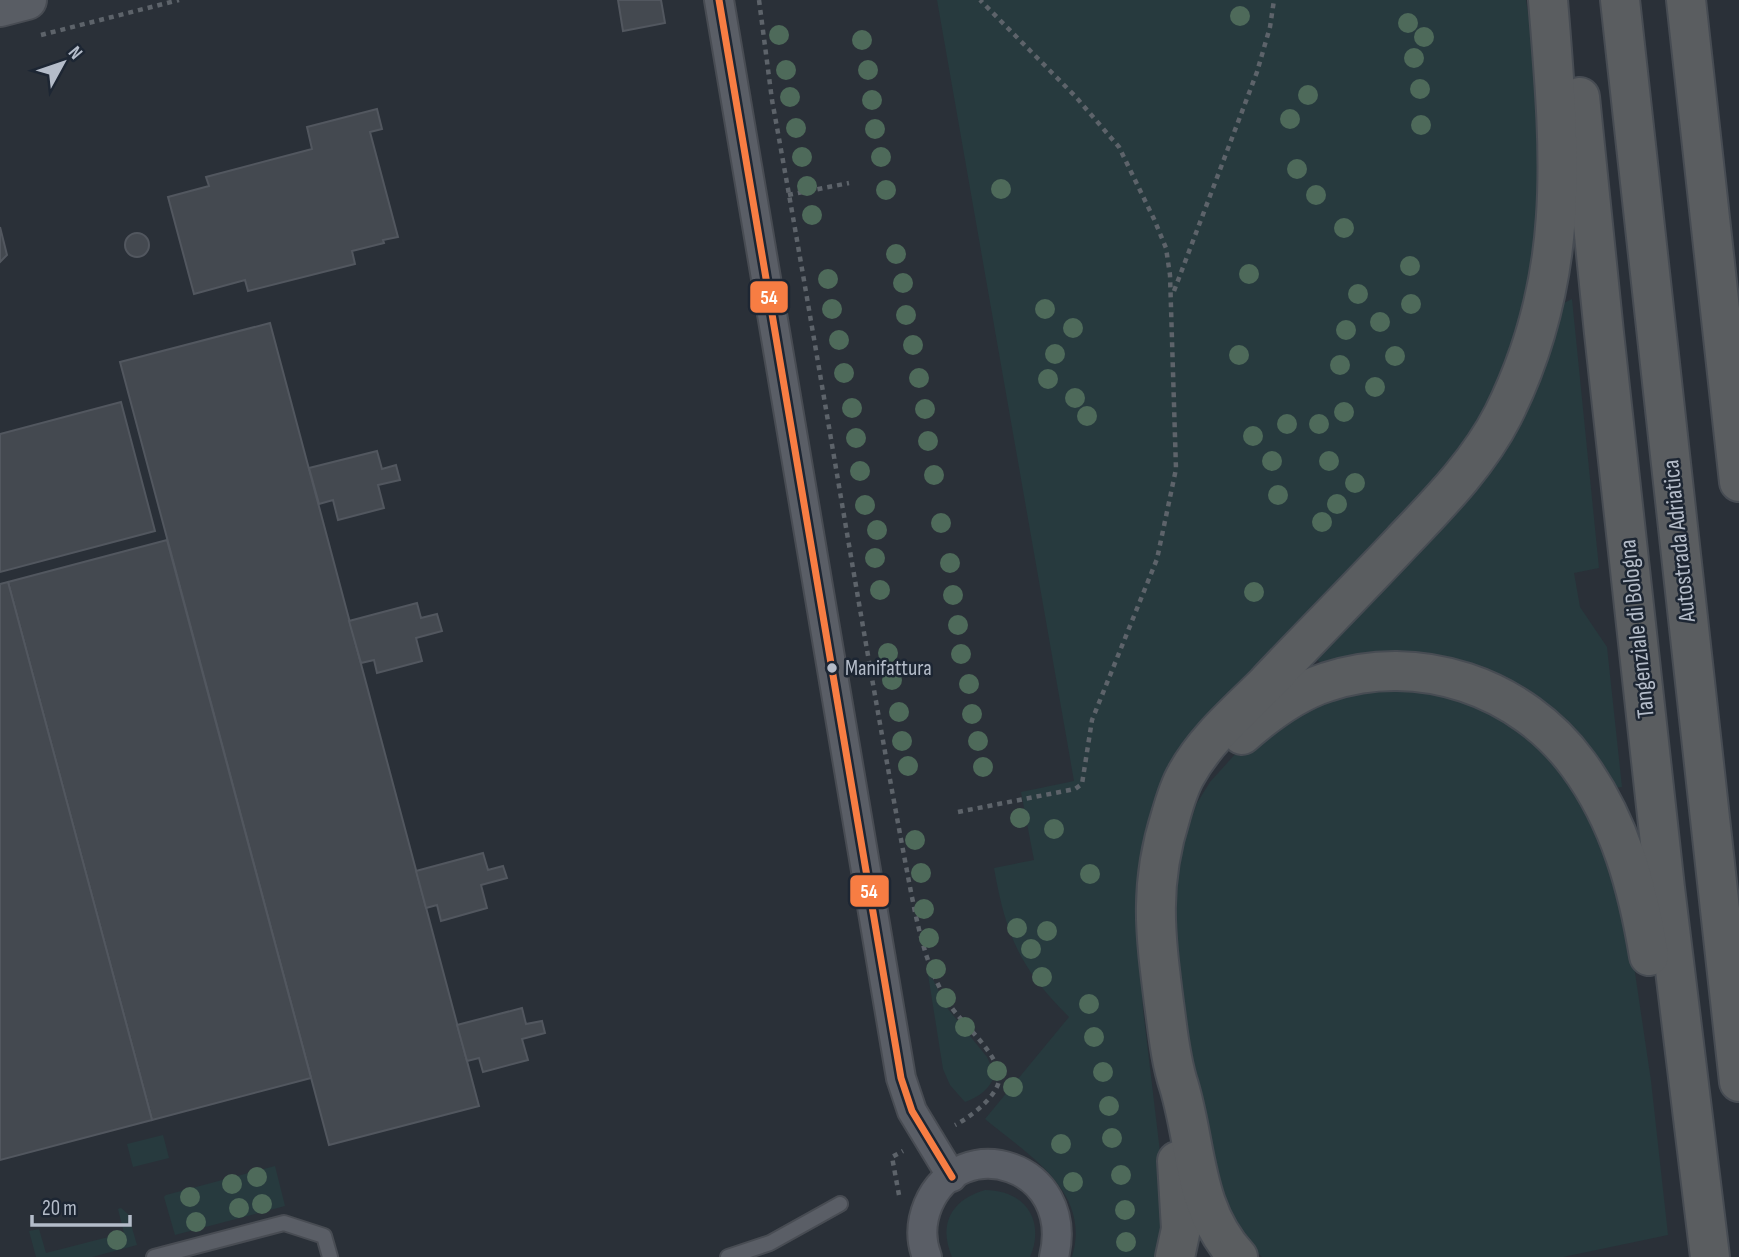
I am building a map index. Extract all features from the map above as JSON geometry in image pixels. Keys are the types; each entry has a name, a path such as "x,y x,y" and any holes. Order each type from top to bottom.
{"highway":[{"path":"1238,1257 1219,1233 1203,1197 1183,1102 1172,1065 1155,911 1159,858 1172,811 1187,773 1207,745 1466,471 1485,445 1515,389 1544,307 1556,223 1559,152 1548,0"},
{"name":"Tangenziale di Bologna","path":"1570,0 1665,888 1710,1257"},
{"name":"Autostrada Adriatica","path":"1620,0 1739,1082"},
{"path":"1686,0 1739,482"},
{"path":"1172,811 1191,793 1209,767 1248,730 1298,694 1329,681 1390,671 1436,675 1459,680 1495,694 1531,716 1564,746 1590,781 1611,818 1628,858 1649,954 1672,1112 1683,1145 1702,1180"},
{"path":"1172,1065 1170,1105 1181,1211 1181,1229 1175,1257"}],"main road":[{"path":"0,7 27,0"}],"street":[{"path":"719,0 901,1078 912,1111 952,1177"},
{"path":"927,1257 922,1229 924,1215 932,1196 945,1180 965,1169 996,1164 1015,1169 1030,1177 1051,1203 1058,1240 1054,1257"}],"lane":[{"path":"728,1257 770,1243 840,1204"},
{"path":"154,1257 284,1223 324,1236 330,1257"}],"path":[{"path":"34,37 179,0"},
{"path":"759,0 772,100 893,795 921,941 950,1006 991,1055 998,1071 999,1082 993,1093 971,1116 928,1139"},
{"path":"958,811 1075,789 1082,784 1092,720 1157,559 1176,468 1172,295 1166,248 1146,198 1119,147 1075,96 979,0"},
{"path":"1172,295 1257,72 1270,27 1274,0"},
{"path":"753,202 849,183"}],"green space":[{"path":"937,0 1526,0 1543,109 1536,246 1516,344 1486,416 1147,831 1138,876 1138,900 1143,1009 1163,1177 1164,1215 1157,1257 1072,1257 1076,1234 1073,1213 1065,1194 1037,1161 985,1119 1069,1017 1038,983 1018,950 1004,913 994,868 1034,860 1021,792 1074,781"},
{"path":"1572,299 1599,568 1574,573 1580,607 1607,647 1622,787 1614,788 1589,751 1350,657 1320,662 1316,659 1555,329 1564,303"},
{"path":"1418,686 1505,716 1557,763 1607,847 1634,966 1651,1081 1668,1235 1563,1257 1262,1257 1231,1226 1195,1113 1173,901 1181,848 1197,803 1210,782 1238,751 1324,696"},
{"path":"927,968 948,1009 987,1057 995,1074 984,1091 965,1102 950,1085 943,1069"},
{"path":"163,1135 169,1158 133,1167 127,1144"},
{"path":"275,1166 285,1206 175,1235 164,1197 166,1195"},
{"path":"985,1190 1011,1195 1021,1201 1028,1210 1035,1231 1030,1257 952,1257 946,1234 950,1215 964,1200"},
{"path":"121,1208 128,1214 137,1245 92,1257 36,1257 29,1231 39,1229 46,1253 124,1233 118,1209"}],"building":[{"path":"618,0 661,0 665,23 623,31"},
{"path":"377,109 382,129 370,132 398,237 352,251 355,264 248,291 245,280 194,294 168,197 209,186 206,177 312,149 307,127"},
{"path":"0,227 7,255 0,262"},
{"path":"137,233 148,240 149,245 142,256 137,257 126,250 125,245 132,234"},
{"path":"270,323 479,1106 329,1145 120,362"},
{"path":"121,402 155,531 0,572 0,434"},
{"path":"377,451 382,469 396,465 400,480 378,485 384,508 338,520 333,500 319,504 309,468"},
{"path":"167,540 311,1078 152,1120 8,582"},
{"path":"8,582 152,1120 0,1160 0,584"},
{"path":"417,603 421,618 437,614 442,631 416,638 422,661 377,673 374,660 361,663 349,621"},
{"path":"483,853 488,870 503,866 507,878 481,885 487,908 441,921 437,905 426,908 416,871"},
{"path":"522,1008 526,1024 542,1021 545,1033 522,1039 528,1060 483,1072 479,1058 467,1061 457,1025"}],"transit line":[{"name":"54","path":"719,0 901,1078 912,1111 952,1177"}],"place":[{"name":"Manifattura","path":"832,668"}]}
